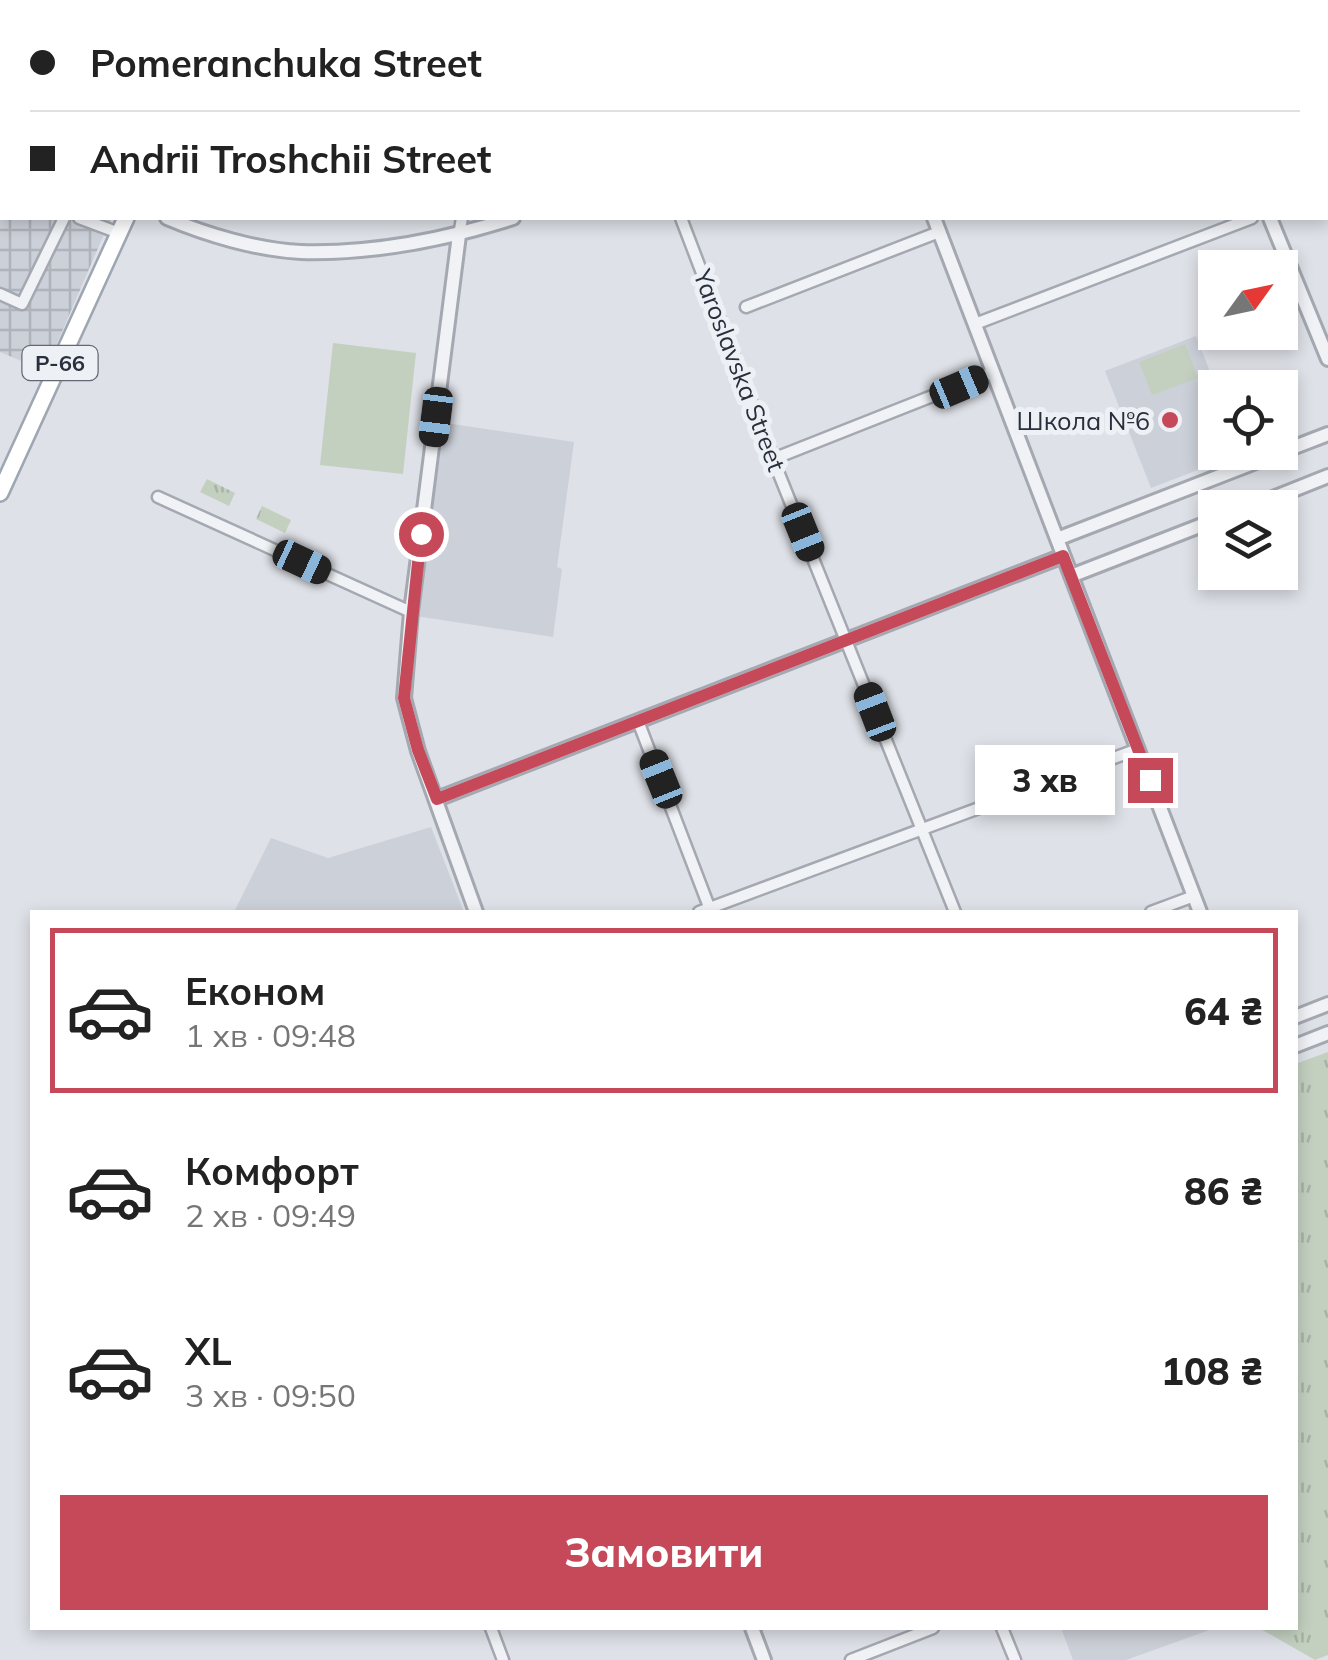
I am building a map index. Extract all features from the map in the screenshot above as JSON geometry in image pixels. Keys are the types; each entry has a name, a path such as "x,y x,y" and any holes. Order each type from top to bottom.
{"main road":[{"name":"Р-66","path":"0,493 123,225"}],"street":[{"path":"0,294 22,304 63,220"},
{"path":"92,220 123,225"},
{"path":"173,220 242,242 300,252 460,235 508,220"},
{"path":"462,220 411,612 404,698 418,750 475,910"},
{"name":"Yaroslavska Street","path":"683,220 773,460 953,910"},
{"path":"935,220 1199,910"},
{"path":"974,324 1247,220"},
{"path":"1271,220 1328,359"},
{"path":"746,308 939,232"},
{"path":"773,460 993,372"},
{"path":"1057,539 1328,434"},
{"path":"1293,490 1328,476"},
{"path":"158,497 411,612"},
{"path":"1071,576 1198,527"},
{"path":"437,799 1063,556"},
{"path":"638,721 706,910"},
{"path":"709,910 1138,749"},
{"path":"1156,910 1194,896"},
{"path":"1298,1016 1328,1004"},
{"path":"1298,1045 1328,1033"},
{"path":"492,1630 503,1660"},
{"path":"753,1630 764,1660"},
{"path":"851,1660 928,1630"},
{"path":"1003,1630 1014,1660"}],"shaded area":[{"path":"0,220 110,220 45,371 0,352"},
{"name":"Школа №6","path":"1196,336 1198,350 1201,350 1209,370 1198,370 1198,470 1151,488 1105,371"},
{"path":"445,423 574,442 557,567 562,569 553,637 416,616"},
{"path":"431,827 463,910 235,910 271,838 328,858"},
{"path":"1062,1630 1209,1630 1126,1660 1073,1660"}],"green space":[{"path":"333,343 416,353 403,474 320,465"},
{"path":"1185,344 1198,378 1152,395 1139,362"},
{"path":"207,479 235,493 229,506 200,492"},
{"path":"262,506 291,520 285,533 256,519"},
{"path":"1328,1052 1328,1655 1315,1660 1262,1630 1298,1630 1298,1063"}],"place":[{"name":"Школа №6","path":"1170,420"}],"route":[{"path":"421,534 404,698 437,799 1063,556 1150,780"}]}
